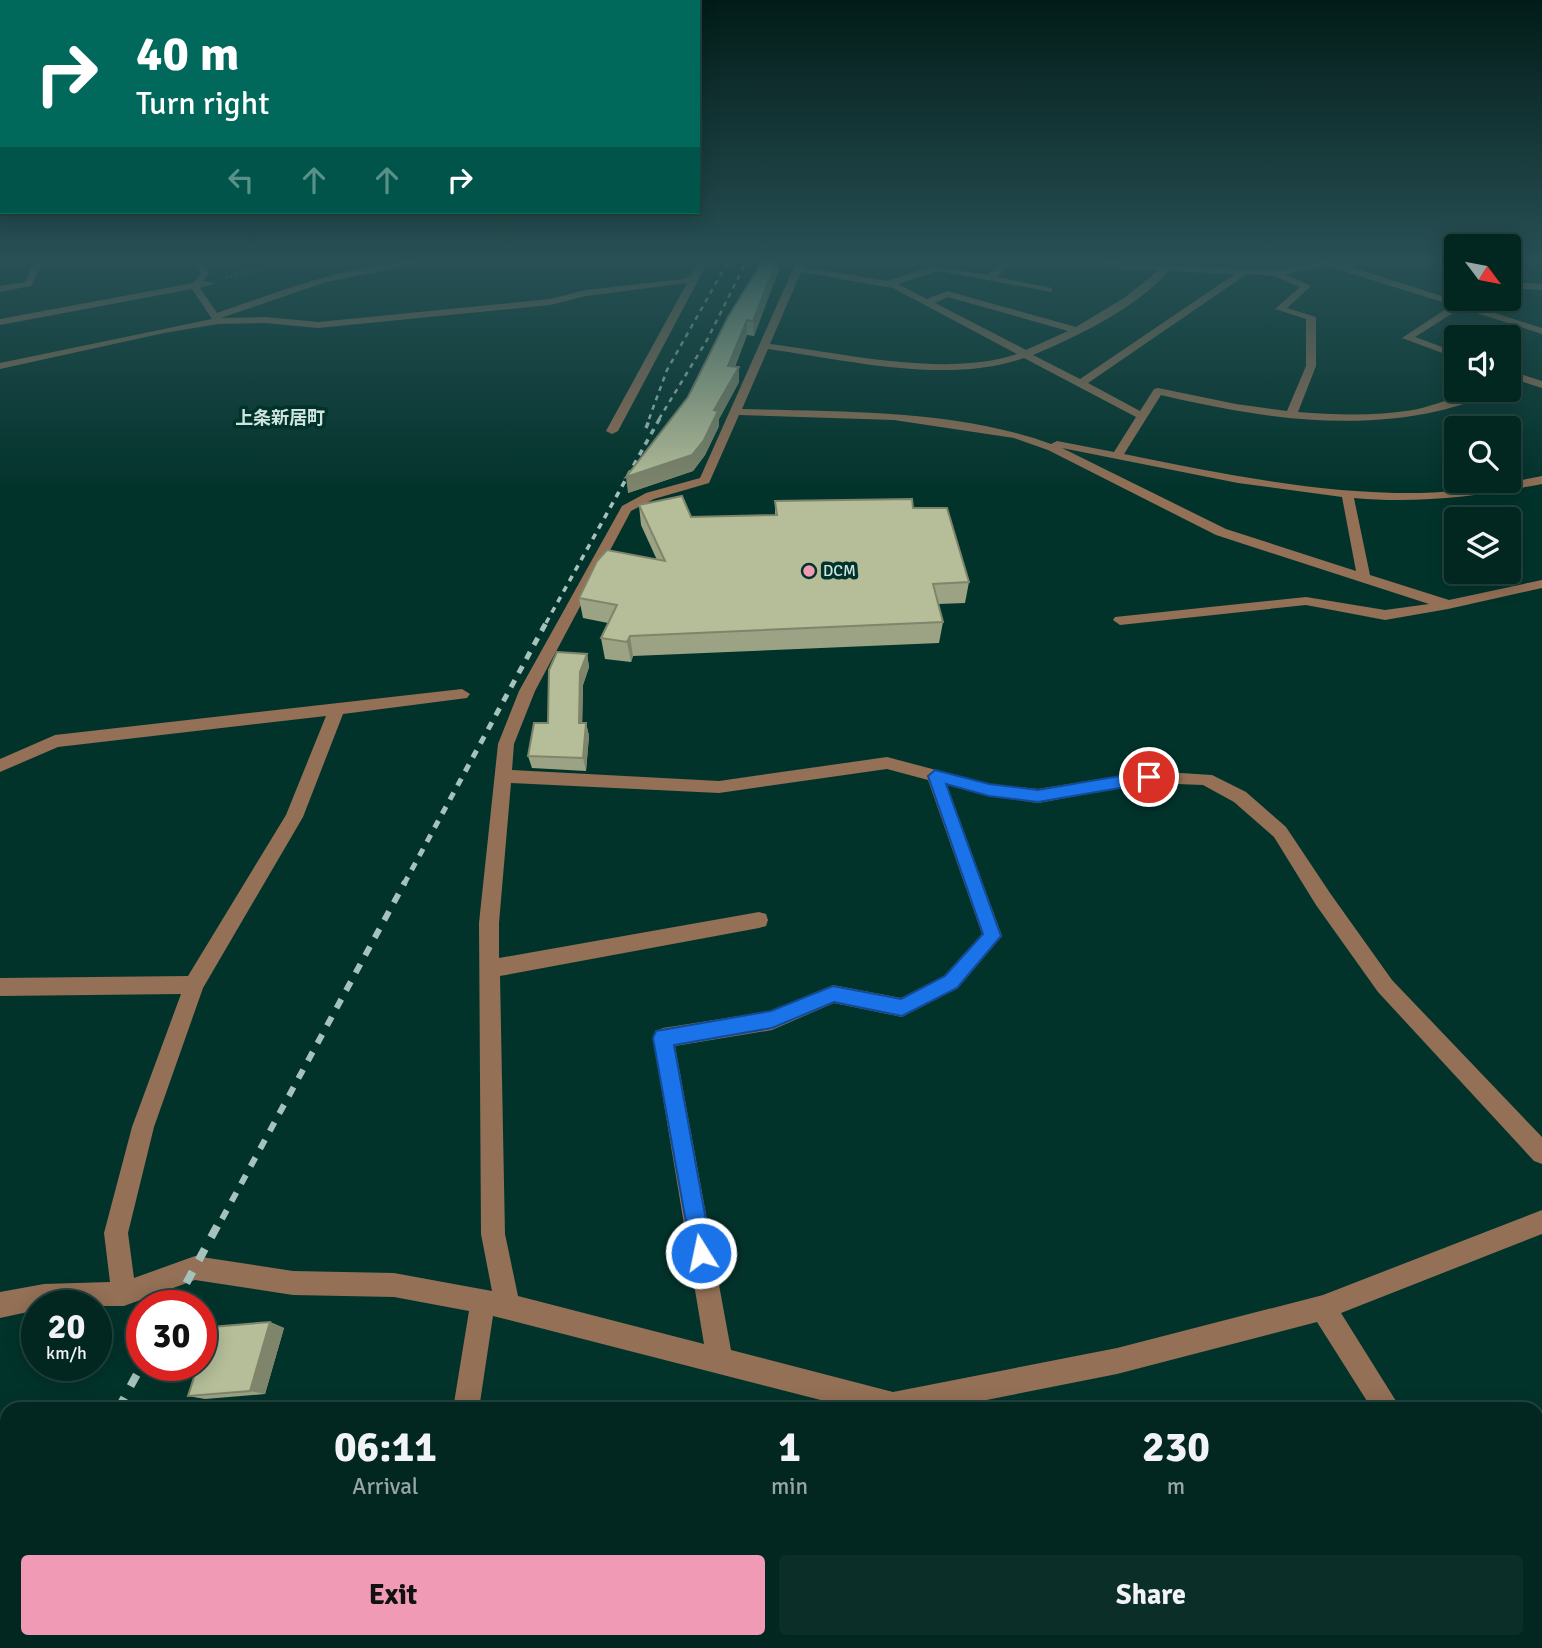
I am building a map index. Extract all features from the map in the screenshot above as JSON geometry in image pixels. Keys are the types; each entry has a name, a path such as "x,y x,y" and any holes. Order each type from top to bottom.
{"street":[{"path":"0,366 137,337"},
{"path":"612,431 663,337"},
{"path":"468,1402 495,1304 489,923 506,744 527,691 626,509 650,496 705,480 768,337"},
{"path":"992,337 1142,416"},
{"path":"764,346 930,368 1025,355 1063,337"},
{"path":"1079,384 1148,337"},
{"path":"1291,415 1311,366 1311,337"},
{"path":"1409,337 1444,351"},
{"path":"1521,378 1542,385"},
{"path":"1118,455 1158,391 1220,406 1291,415 1374,417 1445,407 1458,402"},
{"path":"735,412 894,417 1016,435 1256,482 1347,493 1444,494 1495,490 1542,480"},
{"path":"1016,435 1052,448 1221,532 1448,605"},
{"path":"1347,493 1364,579"},
{"path":"1120,620 1306,601 1385,615 1448,605 1542,584"},
{"path":"0,766 55,741 462,694"},
{"path":"124,1294 116,1233 143,1127 194,985 294,817 337,709"},
{"path":"503,776 719,787 887,763 989,790 1038,796 1149,777 1206,779 1240,797 1280,832 1322,899 1385,986 1542,1153"},
{"path":"720,1361 663,1038 772,1020 833,994 902,1008 951,982 992,936 935,776"},
{"path":"489,969 759,920"},
{"path":"0,987 194,985"},
{"path":"918,1402 1117,1361 1323,1308 1542,1222"},
{"path":"0,1305 44,1296 124,1294 195,1268 293,1283 394,1285 495,1304 875,1402"},
{"path":"1323,1308 1383,1402"}],"building":[{"path":"718,337 740,337 728,366 739,367 714,410 718,411 704,440 692,455 626,477 688,397"},
{"name":"DCM","path":"682,496 691,517 777,515 775,501 912,499 913,508 947,508 969,582 933,584 943,622 630,636 627,642 601,638 617,605 579,598 597,561 607,550 665,561 639,505"},
{"path":"557,652 587,654 580,672 579,723 586,723 583,758 528,756 534,723 548,723 549,670"},
{"path":"270,1322 250,1391 188,1396 193,1381 217,1381 217,1326"}],"railway":[{"path":"649,419 667,370 686,337"},
{"path":"659,419 709,337"},
{"path":"646,428 650,418"},
{"path":"546,623 660,418"},
{"path":"404,884 547,621"},
{"path":"222,1219 405,882"},
{"path":"183,1290 222,1217"},
{"path":"122,1402 133,1381"}],"place":[{"name":"DCM","path":"809,571"}],"district":[{"name":"上条新居町","path":"280,418"}],"route":[{"path":"701,1253 663,1038 772,1020 833,994 902,1008 951,982 992,936 935,776 989,790 1038,796 1149,777"}]}
